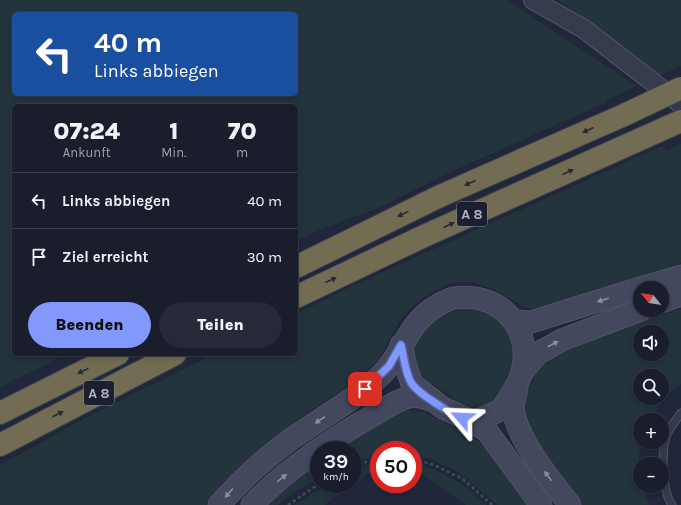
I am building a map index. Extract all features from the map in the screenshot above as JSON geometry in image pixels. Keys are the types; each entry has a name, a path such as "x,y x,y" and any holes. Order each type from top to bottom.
{"highway":[{"name":"A 8","path":"298,266 438,197 681,88"},
{"name":"A 8","path":"298,296 424,236 681,121"},
{"name":"A 8","path":"5,409 114,356"},
{"name":"A 8","path":"0,445 171,356"}],"main road":[{"path":"664,281 681,276"},
{"path":"514,321 530,322 633,290"},
{"path":"669,299 681,295"},
{"path":"219,505 236,485 274,452 373,382 389,366 411,330 422,317 433,308 452,298 469,297 486,300 502,309 514,321 524,340 525,350 521,376 513,408 517,422 542,468 570,505"},
{"path":"473,422 501,409 521,376 538,353 564,338 633,313"},
{"path":"401,345 412,384 420,392 451,413 473,422 487,431 541,505"},
{"path":"252,505 269,488 298,465 340,435 377,413 411,396 434,401"}],"street":[{"path":"533,0 584,29 681,104"}],"lane":[{"path":"672,505 669,500 665,479 664,455 667,434 681,412"}],"path":[{"path":"422,462 434,465 463,479 492,505"},
{"path":"288,505 310,490"}],"shaded area":[{"path":"0,0 507,0 637,86 606,100 607,102 462,167 381,207 326,227 298,240 298,104 12,104 12,356 63,356 0,387"},
{"path":"559,0 681,0 681,66 659,76"},
{"path":"681,144 681,263 547,306 533,309 522,306 494,289 471,282 449,283 427,295 410,309 399,322 379,359 354,383 302,416 229,477 206,505 0,505 0,465 85,418 210,356 298,356 298,313 354,285 662,146 668,150"},
{"path":"465,308 486,312 492,316 503,326 513,347 513,362 511,369 497,403 484,409 473,408 465,405 434,385 419,381 413,363 414,350 417,341 430,325 447,314"},
{"path":"681,309 681,384 669,394 669,369 633,369 633,405 660,405 654,413 633,413 633,449 640,449 639,457 633,457 633,493 646,493 649,505 582,505 555,470 527,423 525,402 535,374 542,362 579,339 654,317 669,317 669,313"},
{"path":"407,410 421,411 470,435 480,442 492,454 501,470 528,505 497,505 457,471 422,456 422,441 370,441 370,457 362,459 362,441 350,441 371,427"},
{"path":"370,464 370,473 362,478 362,468"},
{"path":"422,465 434,469 453,479 471,491 487,505 466,505 422,474"},
{"path":"310,469 310,484 296,491 278,505 262,505 299,476"},
{"path":"313,493 341,493 324,505 294,505"}],"route":[{"path":"365,389 389,366 401,345 412,384 420,392 443,408 462,418"}]}
